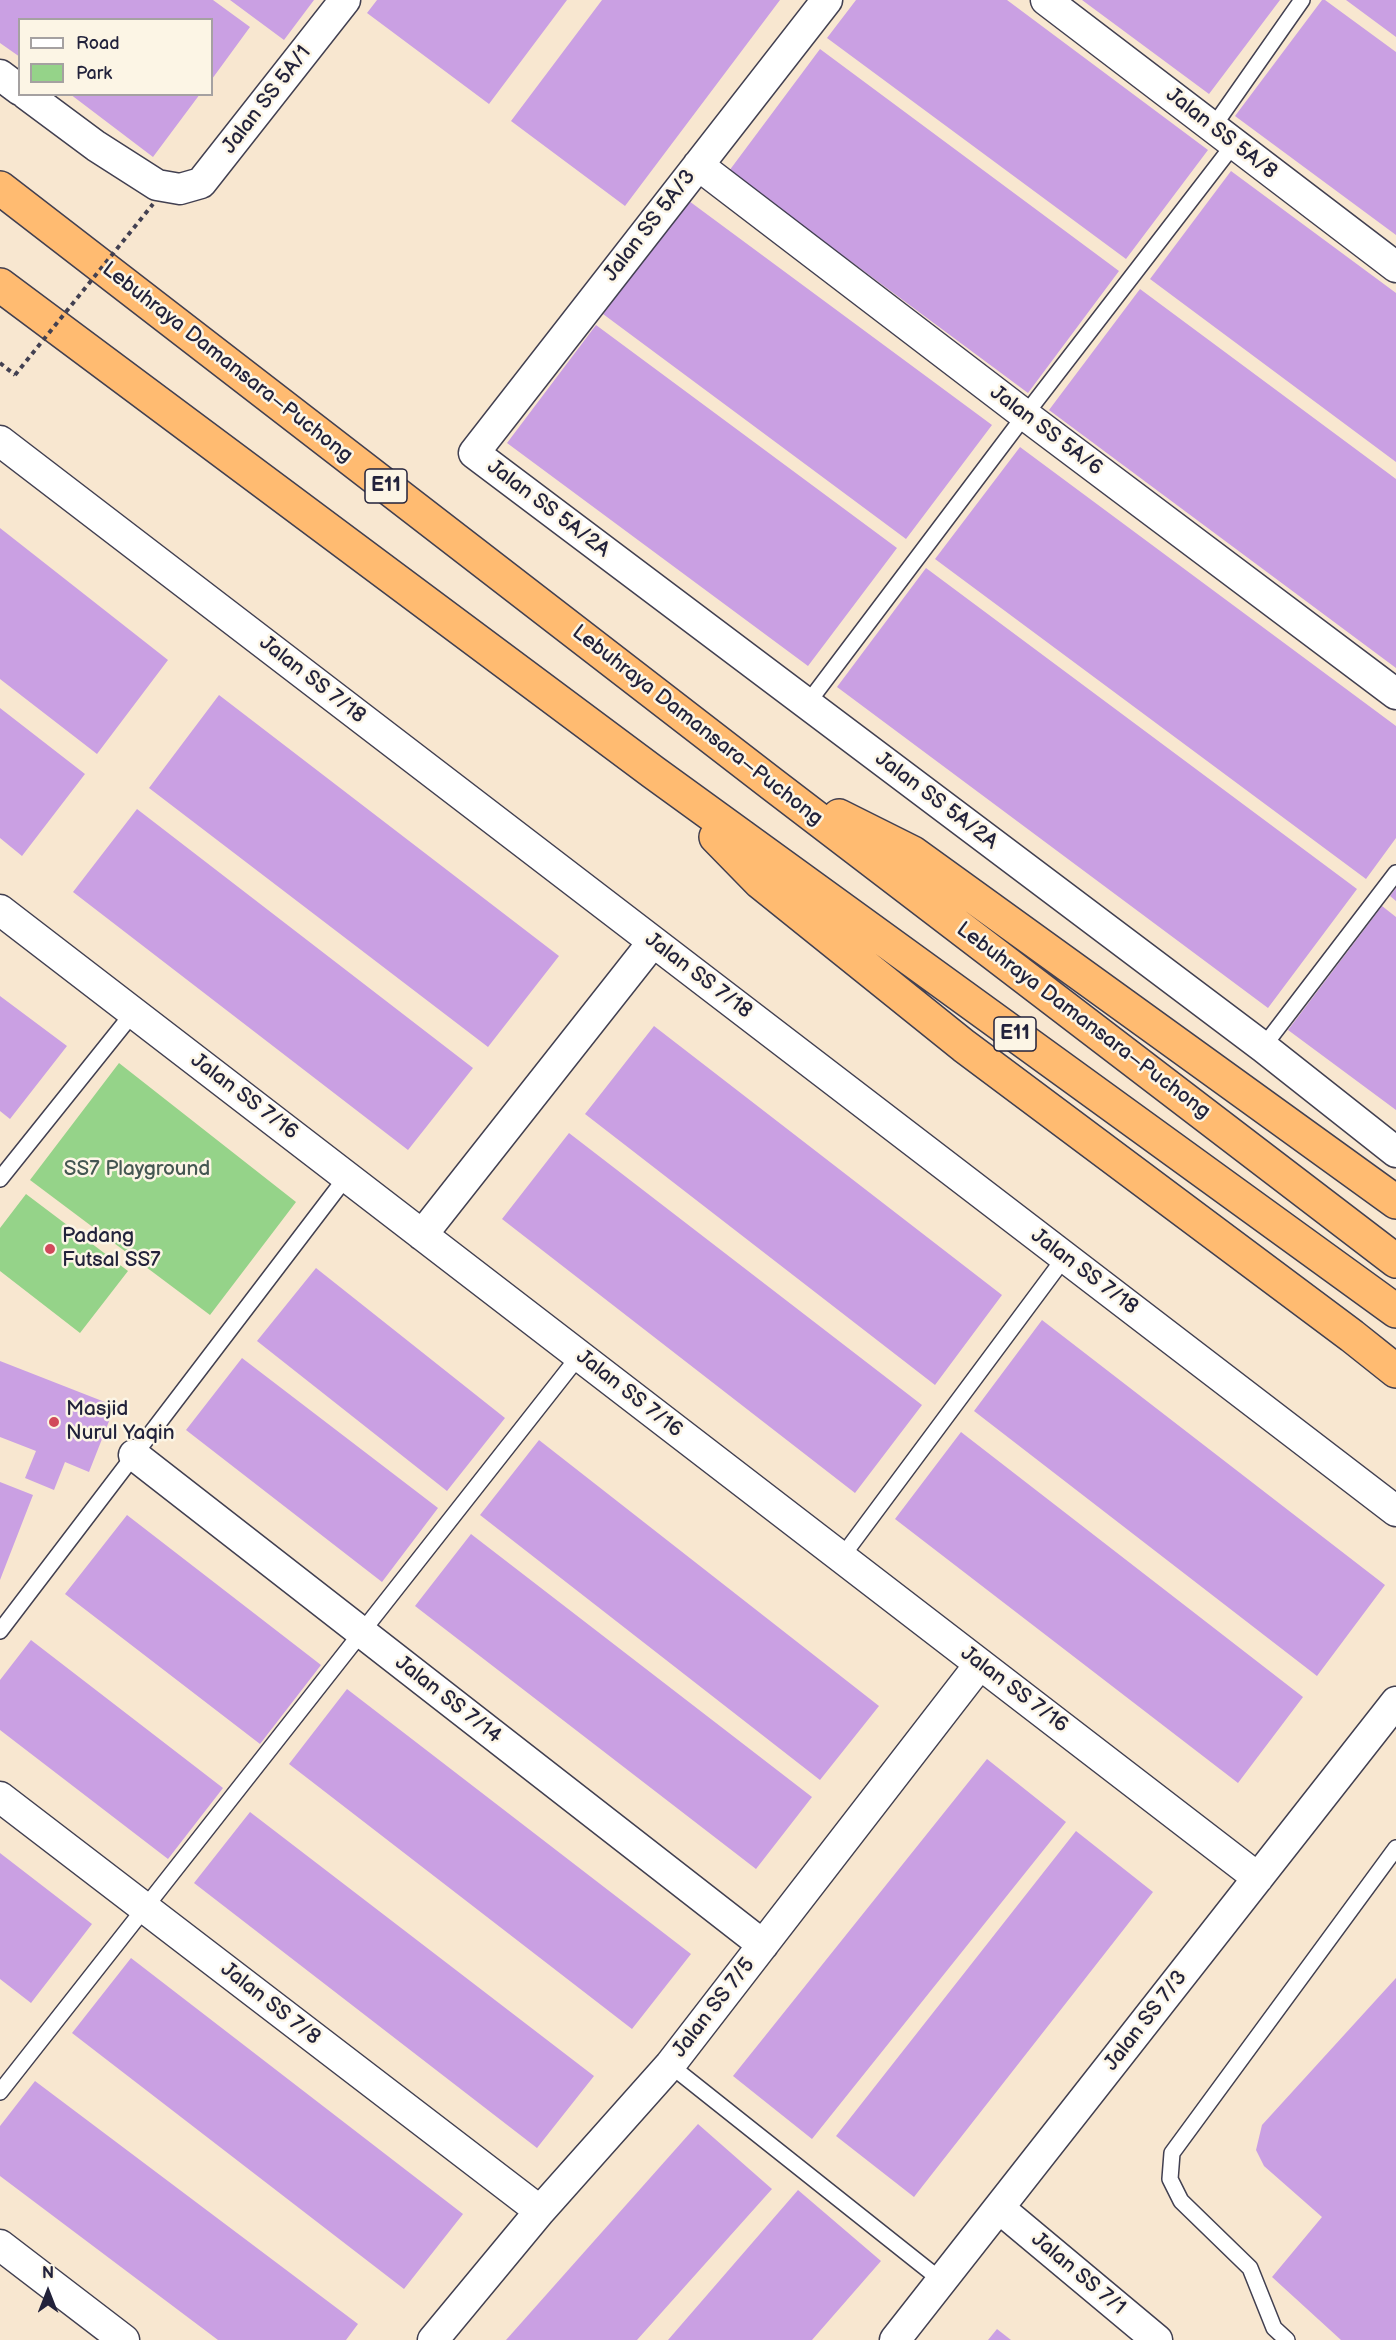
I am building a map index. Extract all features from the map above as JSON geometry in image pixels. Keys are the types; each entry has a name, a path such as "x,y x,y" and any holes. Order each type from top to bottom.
{"highway":[{"name":"Lebuhraya Damansara–Puchong","path":"0,188 772,784 1396,1261"},
{"name":"E11","path":"0,285 652,772 1387,1304"},
{"path":"652,772 770,890 964,1046 1396,1371"},
{"path":"772,784 913,853 1396,1202"}],"street":[{"name":"Jalan SS 5A/1","path":"29,96 96,146 158,185 180,189 201,183 345,0"},
{"name":"Jalan SS 5A/3","path":"474,453 826,0"},
{"name":"Jalan SS 5A/8","path":"1046,0 1396,267"},
{"path":"0,75 18,88"},
{"name":"Jalan SS 5A/6","path":"698,165 1396,694"},
{"name":"Jalan SS 7/18","path":"0,441 1396,1511"},
{"name":"Jalan SS 5A/2A","path":"474,453 1263,1047 1396,1152"},
{"name":"Jalan SS 7/16","path":"0,910 1258,1878"},
{"path":"422,1235 652,942"},
{"name":"Jalan SS 7/14","path":"134,1455 763,1945"},
{"name":"Jalan SS 7/5","path":"433,2340 540,2211 670,2065 980,1664"},
{"name":"Jalan SS 7/3","path":"895,2340 1396,1702"},
{"name":"Jalan SS 7/8","path":"0,1797 540,2211"},
{"name":"Jalan SS 7/1","path":"999,2208 1157,2340"},
{"path":"2,2249 124,2340"}],"lane":[{"path":"807,705 1025,415 1224,135 1302,0"},
{"path":"1263,1047 1396,873"},
{"path":"0,1179 133,1013"},
{"path":"0,1631 347,1176"},
{"path":"841,1558 1065,1257"},
{"path":"0,2092 579,1356"},
{"path":"1287,2340 1274,2328 1250,2268 1181,2201 1170,2179 1172,2153 1396,1848"},
{"path":"670,2065 942,2281"}],"path":[{"path":"0,363 15,375 153,204"}],"green space":[{"name":"SS7 Playground","path":"119,1063 296,1202 210,1315 30,1180"},
{"name":"Padang Futsal SS7","path":"26,1194 128,1271 80,1333 0,1271 0,1228"}],"building":[{"path":"0,0 213,0 250,27 213,78 213,18 18,18 18,56 0,43"},
{"path":"230,0 314,0 284,40"},
{"path":"377,0 567,0 489,104 367,13"},
{"path":"602,0 780,0 625,206 511,121"},
{"path":"856,0 1007,0 1208,150 1126,259 827,38"},
{"path":"1082,0 1280,0 1209,94"},
{"path":"1322,0 1396,52 1396,235 1235,116"},
{"path":"1346,0 1396,0 1396,37"},
{"path":"820,49 1119,271 1028,393 729,171"},
{"path":"73,96 199,96 153,157"},
{"path":"1231,171 1396,293 1396,462 1150,279"},
{"path":"689,201 992,425 906,539 603,314"},
{"path":"1140,289 1396,479 1396,668 1049,410"},
{"path":"596,325 897,548 808,666 507,443"},
{"path":"1020,447 1396,726 1396,838 1366,879 935,559"},
{"path":"0,528 168,660 97,754 0,679"},
{"path":"926,568 1357,889 1268,1008 837,687"},
{"path":"219,695 559,956 488,1047 149,788"},
{"path":"0,708 85,774 22,856 0,838"},
{"path":"137,809 473,1068 408,1150 73,892"},
{"path":"1396,888 1396,901 1390,896"},
{"path":"1382,906 1396,917 1396,1110 1288,1030"},
{"path":"0,996 67,1046 10,1119 0,1111"},
{"path":"654,1026 1002,1295 935,1385 585,1114"},
{"path":"569,1133 922,1405 855,1493 502,1219"},
{"path":"316,1268 505,1418 447,1491 257,1341"},
{"path":"1042,1320 1385,1585 1317,1676 974,1411"},
{"path":"242,1358 438,1508 382,1582 186,1430"},
{"name":"Masjid Nurul Yaqin","path":"0,1361 115,1406 89,1472 65,1462 54,1490 25,1478 36,1451 0,1437"},
{"path":"961,1432 1303,1697 1238,1783 895,1519"},
{"path":"539,1440 879,1706 820,1780 480,1515"},
{"name":"Masjid Nurul Yaqin","path":"0,1482 33,1495 0,1580"},
{"path":"127,1515 321,1665 260,1744 65,1594"},
{"path":"471,1534 812,1797 756,1869 415,1606"},
{"path":"31,1640 223,1788 168,1859 0,1730 0,1680"},
{"path":"347,1689 691,1954 632,2029 289,1764"},
{"path":"987,1759 1066,1822 812,2139 733,2076"},
{"path":"250,1812 594,2076 537,2148 194,1883"},
{"path":"1076,1831 1153,1892 914,2197 836,2136"},
{"path":"0,1853 92,1924 31,2003 0,1979"},
{"path":"131,1958 463,2214 404,2289 72,2033"},
{"path":"1396,1978 1396,2340 1341,2340 1272,2277 1322,2217 1264,2166 1256,2150 1262,2125"},
{"path":"35,2081 358,2324 346,2340 218,2340 0,2176 0,2126"},
{"path":"698,2124 772,2189 637,2340 506,2340"},
{"path":"798,2190 881,2261 812,2340 668,2340"},
{"path":"997,2329 1011,2340 988,2340"}],"place":[{"name":"Padang Futsal SS7","path":"50,1249"},
{"name":"Masjid Nurul Yaqin","path":"54,1422"}]}
